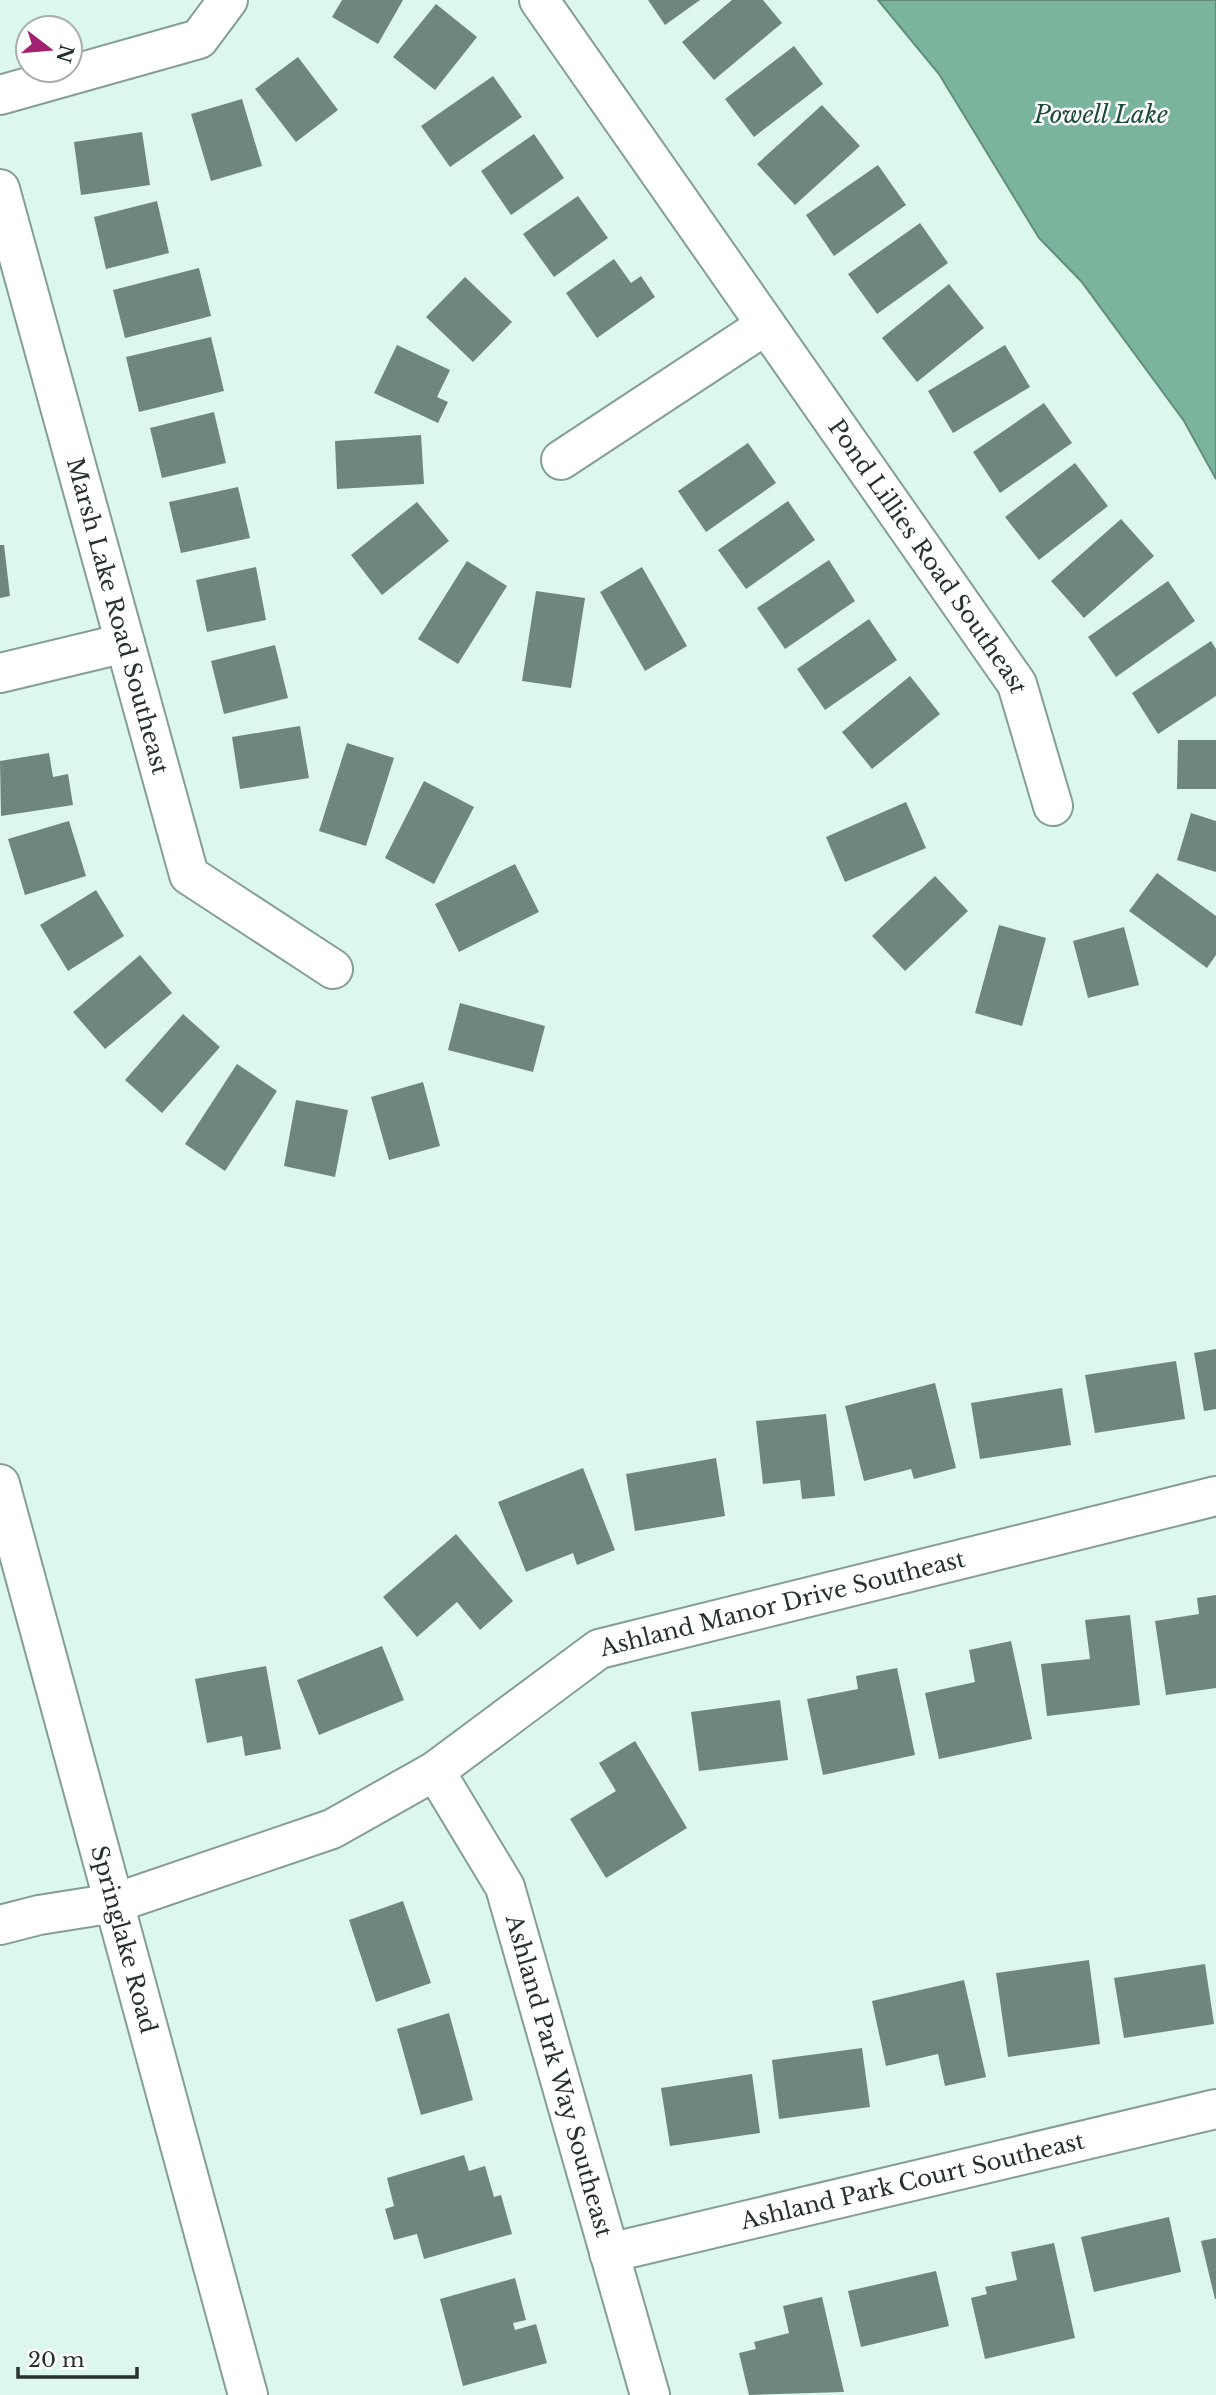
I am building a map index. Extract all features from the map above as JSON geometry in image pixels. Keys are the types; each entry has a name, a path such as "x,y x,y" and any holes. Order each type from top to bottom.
{"street":[{"path":"0,95 199,39 228,0"},
{"name":"Pond Lillies Road Southeast","path":"539,0 1017,684 1053,806"},
{"name":"Marsh Lake Road Southeast","path":"0,189 189,876 333,969"},
{"path":"561,460 766,326"},
{"path":"0,673 125,643"},
{"name":"Springlake Road","path":"0,1484 248,2395"},
{"name":"Ashland Manor Drive Southeast","path":"0,1925 39,1914 115,1903 332,1829 435,1771 599,1649 1216,1496"},
{"name":"Ashland Park Way Southeast","path":"435,1771 505,1887 650,2395"},
{"name":"Ashland Park Court Southeast","path":"609,2253 1216,2109"}],"water":[{"name":"Powell Lake","path":"878,0 1216,0 1216,479 1184,421 1081,281 1039,238 939,74"}],"building":[{"path":"342,0 403,0 378,44 332,17"},
{"path":"648,0 700,0 665,25"},
{"path":"732,0 763,0 782,23 714,80 682,42"},
{"path":"436,4 477,37 435,90 393,57"},
{"path":"794,46 823,84 754,137 725,99"},
{"path":"298,57 338,110 296,142 255,89"},
{"path":"493,76 522,117 450,167 421,126"},
{"path":"242,99 262,166 211,181 191,114"},
{"path":"822,105 860,146 795,205 757,164"},
{"path":"142,132 150,185 81,195 74,142"},
{"path":"534,134 564,178 511,215 481,171"},
{"path":"878,165 906,205 834,256 806,215"},
{"path":"578,196 608,238 554,277 523,234"},
{"path":"157,201 169,253 106,269 94,217"},
{"path":"920,223 948,263 877,314 848,274"},
{"path":"614,259 631,283 641,276 655,297 597,338 566,293"},
{"path":"199,268 211,316 125,338 113,290"},
{"path":"465,277 512,322 473,362 426,317"},
{"path":"949,284 984,328 917,382 882,338"},
{"path":"211,337 224,391 139,412 126,357"},
{"path":"397,345 450,370 437,397 448,402 438,423 374,393"},
{"path":"1005,345 1030,387 953,433 928,391"},
{"path":"1044,403 1072,443 1000,493 973,452"},
{"path":"214,412 226,463 162,478 150,428"},
{"path":"421,435 424,484 337,489 335,441"},
{"path":"748,443 776,483 706,532 678,491"},
{"path":"1075,463 1108,506 1039,560 1005,517"},
{"path":"238,487 250,538 181,553 169,502"},
{"path":"788,501 815,540 746,589 718,550"},
{"path":"417,502 449,541 382,595 351,555"},
{"path":"1121,519 1154,556 1084,618 1051,581"},
{"path":"0,545 4,545 10,596 0,598"},
{"path":"829,560 855,601 785,649 757,608"},
{"path":"467,561 507,586 458,664 418,639"},
{"path":"256,567 266,620 207,632 196,580"},
{"path":"642,567 687,646 645,671 600,592"},
{"path":"1168,581 1195,621 1116,677 1088,637"},
{"path":"536,591 585,598 571,688 522,681"},
{"path":"869,619 897,660 825,710 797,669"},
{"path":"1211,641 1216,649 1216,696 1158,734 1132,693"},
{"path":"275,645 288,698 224,714 211,661"},
{"path":"910,676 940,714 872,769 842,732"},
{"path":"300,726 309,778 240,789 232,737"},
{"path":"1178,740 1216,740 1216,789 1177,789"},
{"path":"347,743 394,758 366,846 319,831"},
{"path":"49,753 53,777 68,774 73,805 1,816 0,761"},
{"path":"424,781 474,807 434,884 385,858"},
{"path":"906,802 926,848 845,882 826,837"},
{"path":"1191,813 1216,821 1216,872 1177,860"},
{"path":"69,821 86,876 25,895 8,839"},
{"path":"515,864 539,912 459,952 435,904"},
{"path":"1157,873 1216,916 1216,955 1207,968 1129,911"},
{"path":"935,876 968,911 905,971 872,936"},
{"path":"96,890 124,936 68,971 40,925"},
{"path":"999,925 1046,938 1022,1026 975,1013"},
{"path":"1124,927 1139,985 1088,998 1073,941"},
{"path":"140,955 172,993 105,1049 73,1012"},
{"path":"460,1003 545,1026 533,1072 448,1050"},
{"path":"183,1014 220,1047 162,1113 125,1080"},
{"path":"237,1064 277,1091 225,1171 185,1144"},
{"path":"423,1082 440,1146 389,1160 371,1097"},
{"path":"296,1100 348,1110 335,1177 284,1166"},
{"path":"1216,1349 1216,1409 1204,1411 1194,1353"},
{"path":"1176,1361 1185,1419 1095,1433 1085,1375"},
{"path":"935,1383 956,1468 914,1479 911,1469 864,1481 845,1406"},
{"path":"1062,1388 1071,1445 980,1459 971,1403"},
{"path":"826,1414 835,1496 802,1499 800,1480 763,1484 756,1421"},
{"path":"716,1458 725,1516 635,1531 626,1474"},
{"path":"583,1468 615,1550 577,1565 573,1553 526,1572 498,1502"},
{"path":"456,1534 513,1601 480,1630 457,1602 417,1637 383,1597"},
{"path":"1216,1595 1216,1688 1166,1695 1155,1621 1199,1614 1197,1598"},
{"path":"1130,1615 1140,1705 1047,1716 1041,1664 1090,1659 1085,1620"},
{"path":"1011,1641 1032,1739 939,1759 925,1693 975,1682 969,1650"},
{"path":"382,1646 404,1700 319,1735 297,1680"},
{"path":"266,1666 281,1749 245,1756 242,1736 207,1743 195,1679"},
{"path":"897,1668 915,1755 823,1775 807,1699 858,1689 856,1676"},
{"path":"780,1700 788,1760 699,1771 691,1712"},
{"path":"635,1741 687,1828 606,1878 570,1819 616,1791 599,1763"},
{"path":"403,1901 431,1983 376,2002 349,1920"},
{"path":"1089,1960 1100,2044 1008,2057 996,1973"},
{"path":"1205,1964 1214,2024 1124,2038 1114,1978"},
{"path":"964,1980 986,2077 945,2086 938,2054 886,2066 872,2001"},
{"path":"449,2013 473,2100 421,2115 397,2029"},
{"path":"862,2048 870,2107 779,2119 772,2060"},
{"path":"752,2074 760,2133 670,2146 661,2088"},
{"path":"464,2155 469,2171 485,2166 494,2197 501,2195 512,2234 424,2259 417,2234 394,2240 385,2209 394,2206 387,2178"},
{"path":"1169,2217 1181,2272 1094,2292 1081,2237"},
{"path":"1216,2238 1216,2299 1215,2299 1201,2241"},
{"path":"1054,2243 1075,2338 985,2359 971,2298 987,2294 985,2287 1017,2280 1011,2252"},
{"path":"936,2271 949,2326 861,2347 848,2291"},
{"path":"515,2278 526,2320 513,2323 515,2330 536,2324 547,2363 463,2386 440,2299"},
{"path":"822,2297 844,2392 749,2395 739,2353 756,2349 754,2342 789,2333 783,2306"}]}
